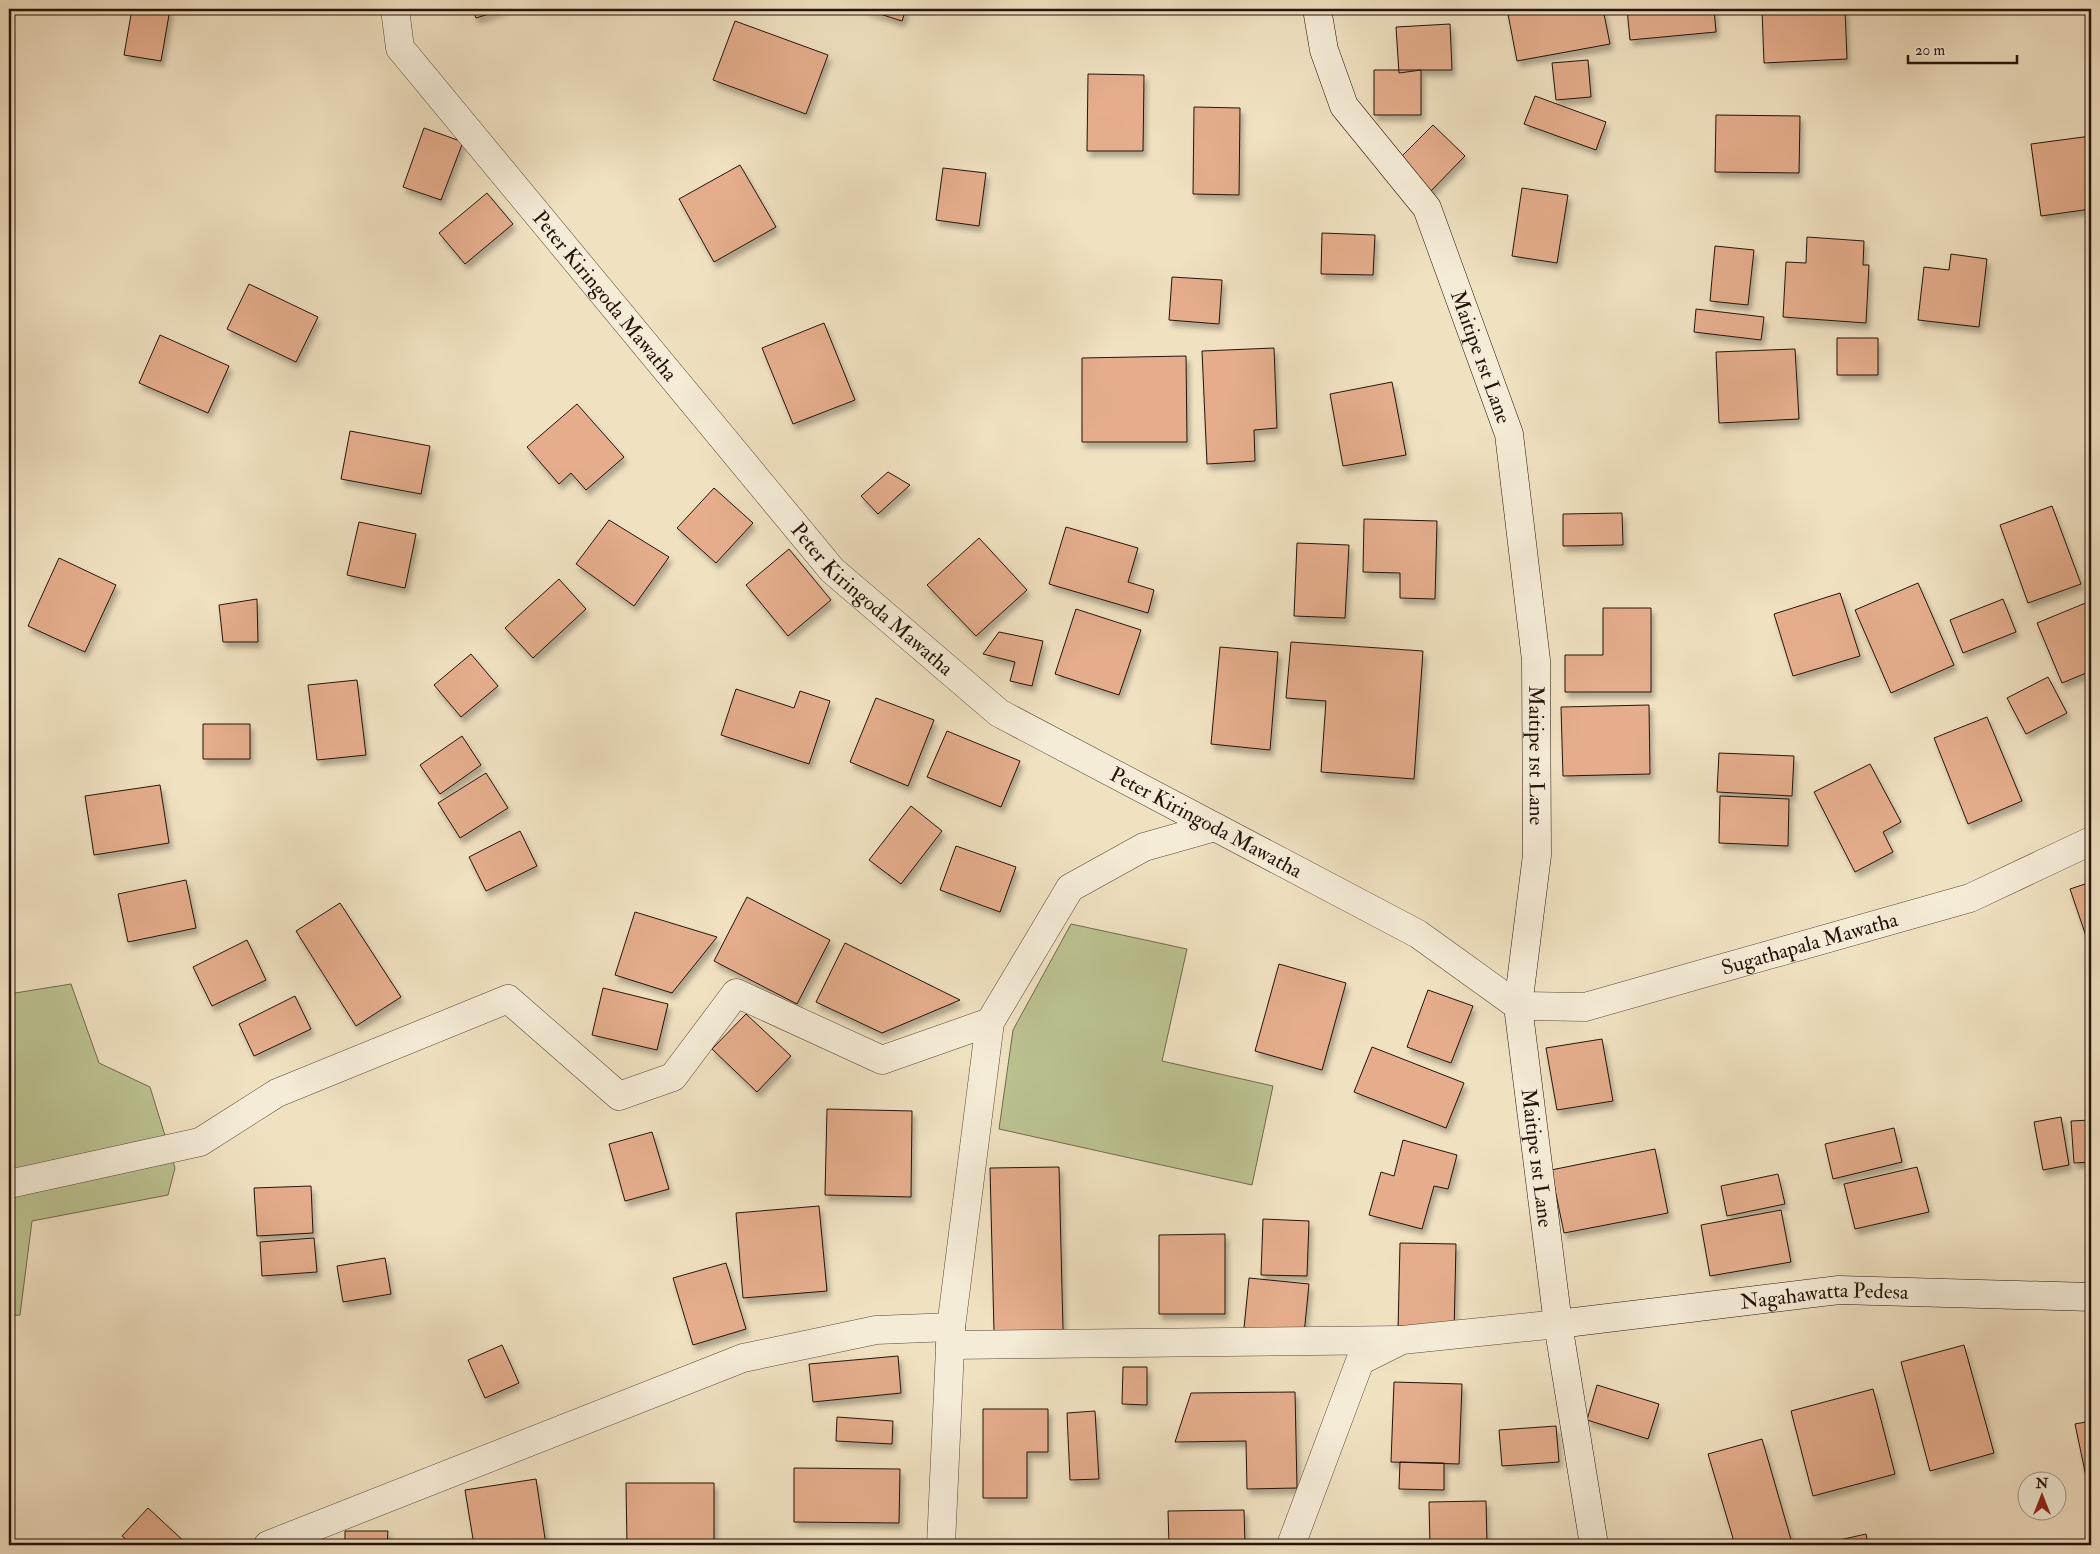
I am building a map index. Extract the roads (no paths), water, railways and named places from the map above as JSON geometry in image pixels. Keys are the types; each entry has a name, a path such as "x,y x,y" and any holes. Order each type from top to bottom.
{"street":[{"name":"Peter Kiringoda Mawatha","path":"395,9 400,48 832,570 1000,713 1418,934 1518,1006"},
{"name":"Maitipe 1st Lane","path":"1317,9 1324,50 1344,106 1427,208 1508,434 1536,660 1537,855 1518,1006 1558,1324 1594,1545"},
{"path":"941,1545 951,1336 990,1022 1070,888 1144,847 1215,827"},
{"name":"Sugathapala Mawatha","path":"1518,1006 1585,1007 1961,901 2091,841"},
{"path":"9,1184 200,1142 277,1093 508,999 619,1096 673,1077 736,993 882,1060 990,1022"},
{"name":"Nagahawatta Pedesa","path":"268,1545 742,1358 876,1330 951,1336 1402,1340 1558,1324 1839,1290 2091,1297"},
{"path":"1291,1545 1360,1361 1402,1340"}]}
